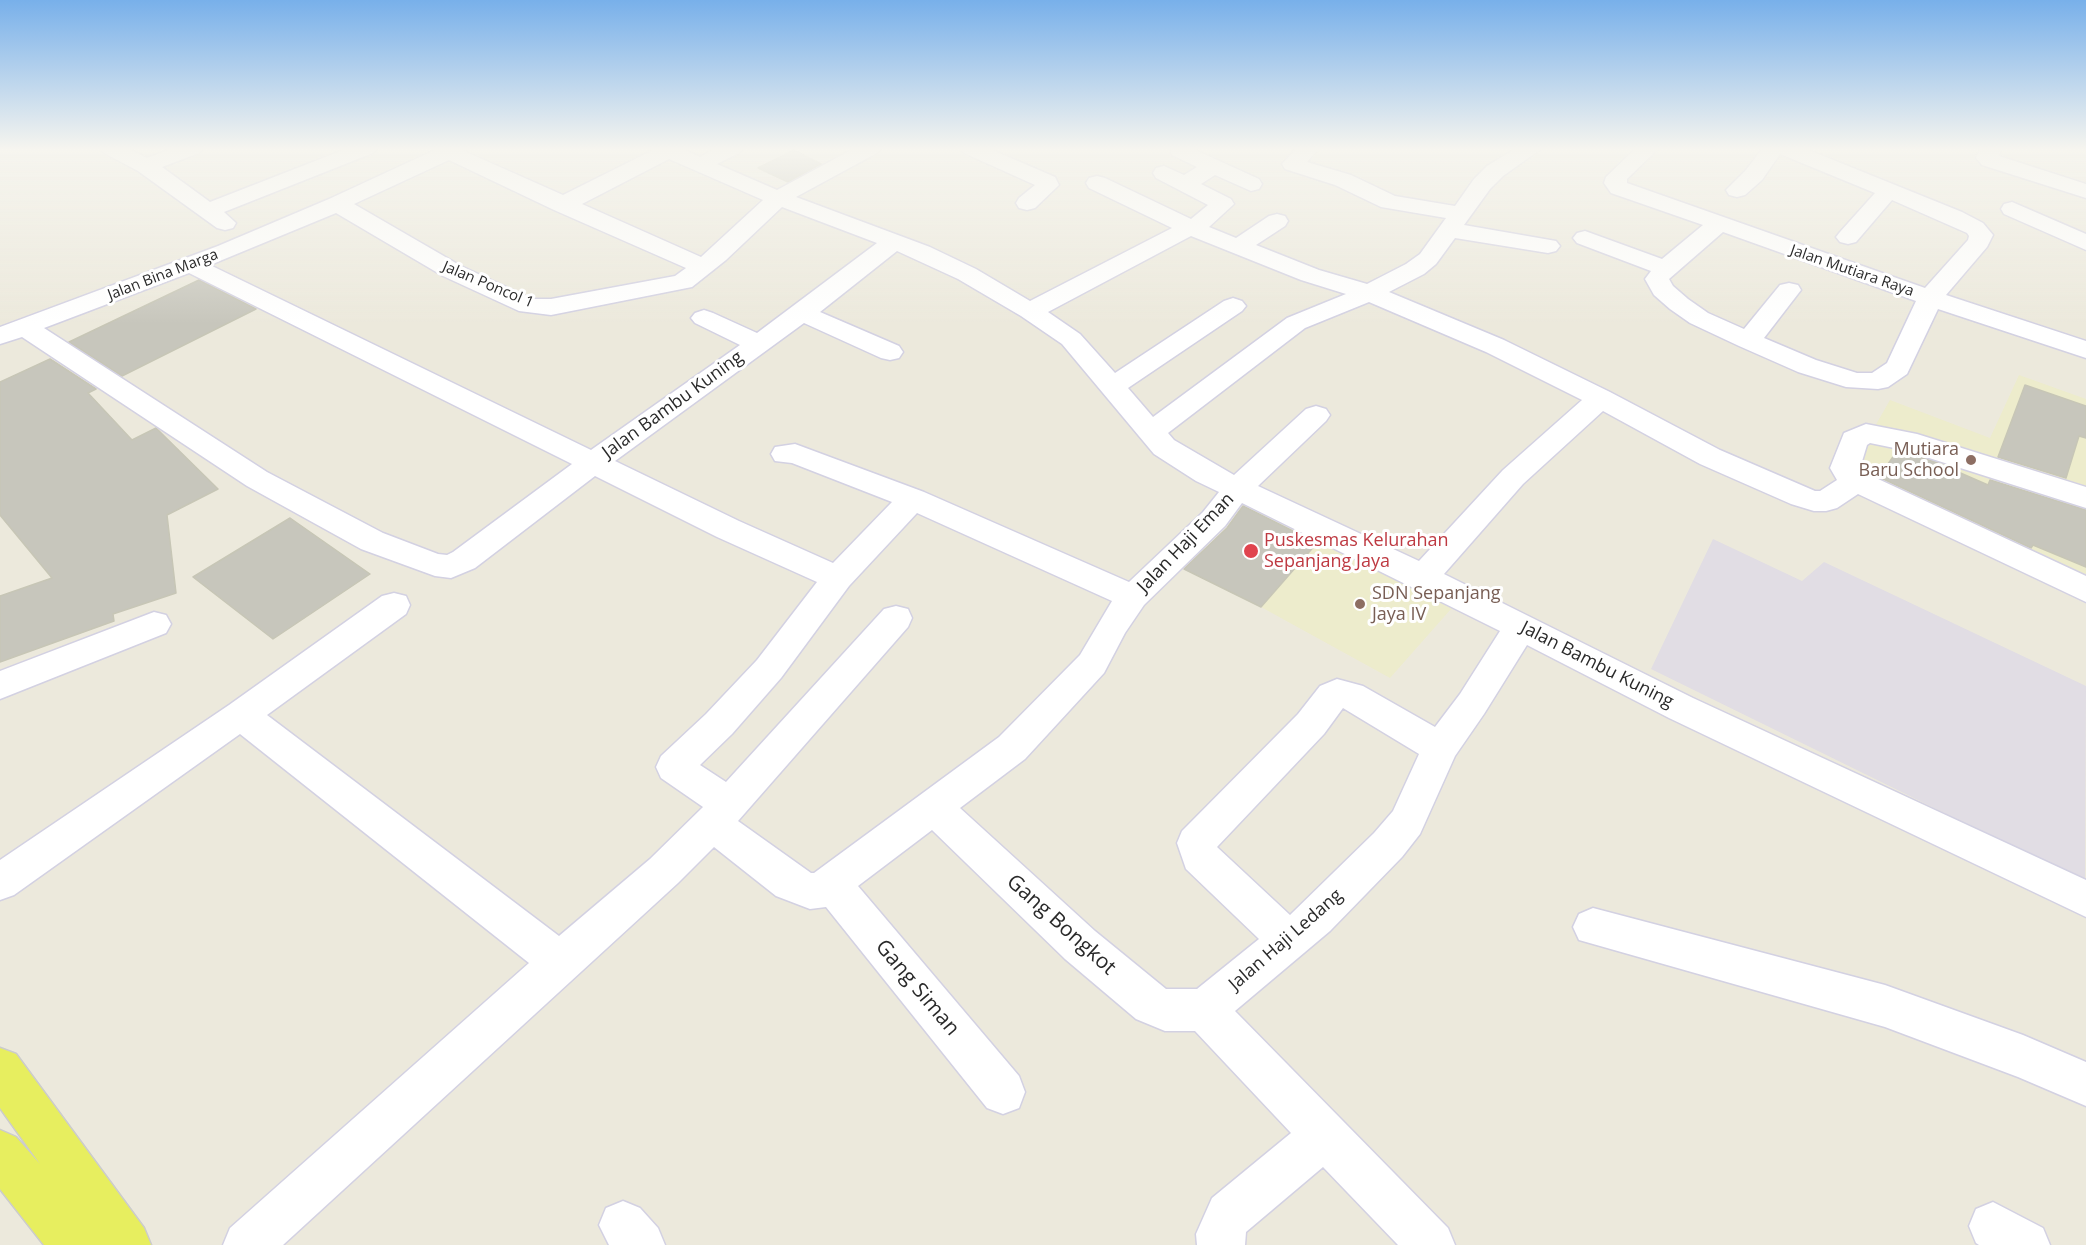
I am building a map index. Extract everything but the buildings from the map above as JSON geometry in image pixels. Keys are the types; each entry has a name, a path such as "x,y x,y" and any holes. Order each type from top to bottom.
{"main road":[{"path":"0,1070 127,1245"},
{"path":"0,1152 74,1245"}],"street":[{"path":"205,207 248,242"},
{"path":"209,210 216,207"},
{"name":"Jalan Bina Marga","path":"12,331 191,265 330,207"},
{"name":"Jalan Poncol 1","path":"342,207 452,271 528,306 551,307 579,303 676,284 695,272"},
{"path":"566,207 695,272 718,255 768,207"},
{"name":"Jalan Bambu Kuning","path":"802,207 942,262 1052,324 1071,339 1150,433 1191,466 1521,626 1681,708 2086,899"},
{"path":"1147,207 1238,247 1310,275 1369,293 1495,346 1600,398 1710,457 1814,501 1826,501 1856,481"},
{"path":"1030,311 1138,253 1186,230 1193,229 1219,207"},
{"path":"1408,207 1455,222 1548,246"},
{"path":"1150,433 1296,323 1369,293 1415,269 1428,259 1466,207"},
{"name":"Jalan Mutiara Raya","path":"1673,207 1930,298 2086,350"},
{"path":"1848,237 1874,207"},
{"path":"1720,223 1665,268 1657,279 1663,290 1699,318 1748,342 1807,366 1856,381 1878,381 1898,368 1930,298 1979,242 1981,235 1975,228 1930,207"},
{"path":"2012,208 2086,243"},
{"path":"1238,247 1277,220"},
{"path":"1585,238 1665,268"},
{"name":"Jalan Bambu Kuning","path":"12,331 257,479 372,541 435,565 451,567 464,560 594,462 802,313 894,242"},
{"path":"191,265 728,529 838,578"},
{"path":"1748,342 1789,290"},
{"path":"1112,387 1233,306"},
{"path":"802,313 890,351"},
{"path":"704,318 759,344"},
{"path":"1423,578 1513,477 1600,398"},
{"name":"Jalan Haji Eman","path":"831,884 1012,748 1092,664 1113,625 1133,597 1214,519 1238,488 1316,415"},
{"path":"2086,498 1907,441 1866,433 1854,440 1845,468 1850,478 2086,590"},
{"path":"785,454 795,453 913,499 1133,597"},
{"path":"831,884 821,891 810,891 790,883 674,767 719,724 769,669 838,578 913,499"},
{"path":"0,882 241,715 394,605"},
{"path":"247,1245 664,871 721,815 896,618"},
{"path":"0,685 154,624"},
{"name":"Jalan Haji Ledang","path":"1204,1010 1316,918 1388,845 1407,822 1440,748 1472,704 1521,626"},
{"path":"1288,940 1200,857 1196,843 1311,724 1332,696 1337,693 1351,696 1440,748"},
{"path":"241,715 560,962"},
{"name":"Gang Bongkot","path":"933,807 1080,945 1151,1005 1165,1010 1204,1010"},
{"name":"Gang Siman","path":"831,884 1003,1092"},
{"path":"1593,927 1885,1006 2023,1057 2086,1084"},
{"path":"1204,1010 1431,1245"},
{"path":"1221,1245 1220,1234 1229,1215 1325,1135"}],"shaded area":[{"name":"Mutiara Baru School","path":"2019,375 2086,399 2086,582 1843,482 1890,400 1990,438"},
{"name":"SDN Sepanjang Jaya IV","path":"1322,536 1459,600 1390,678 1261,607"},
{"path":"1713,539 1802,581 1824,562 2086,686 2085,882 1651,669"}],"place":[{"name":"Mutiara Baru School","path":"1971,460"},
{"name":"Puskesmas Kelurahan Sepanjang Jaya","path":"1251,551"},
{"name":"SDN Sepanjang Jaya IV","path":"1360,604"}]}
